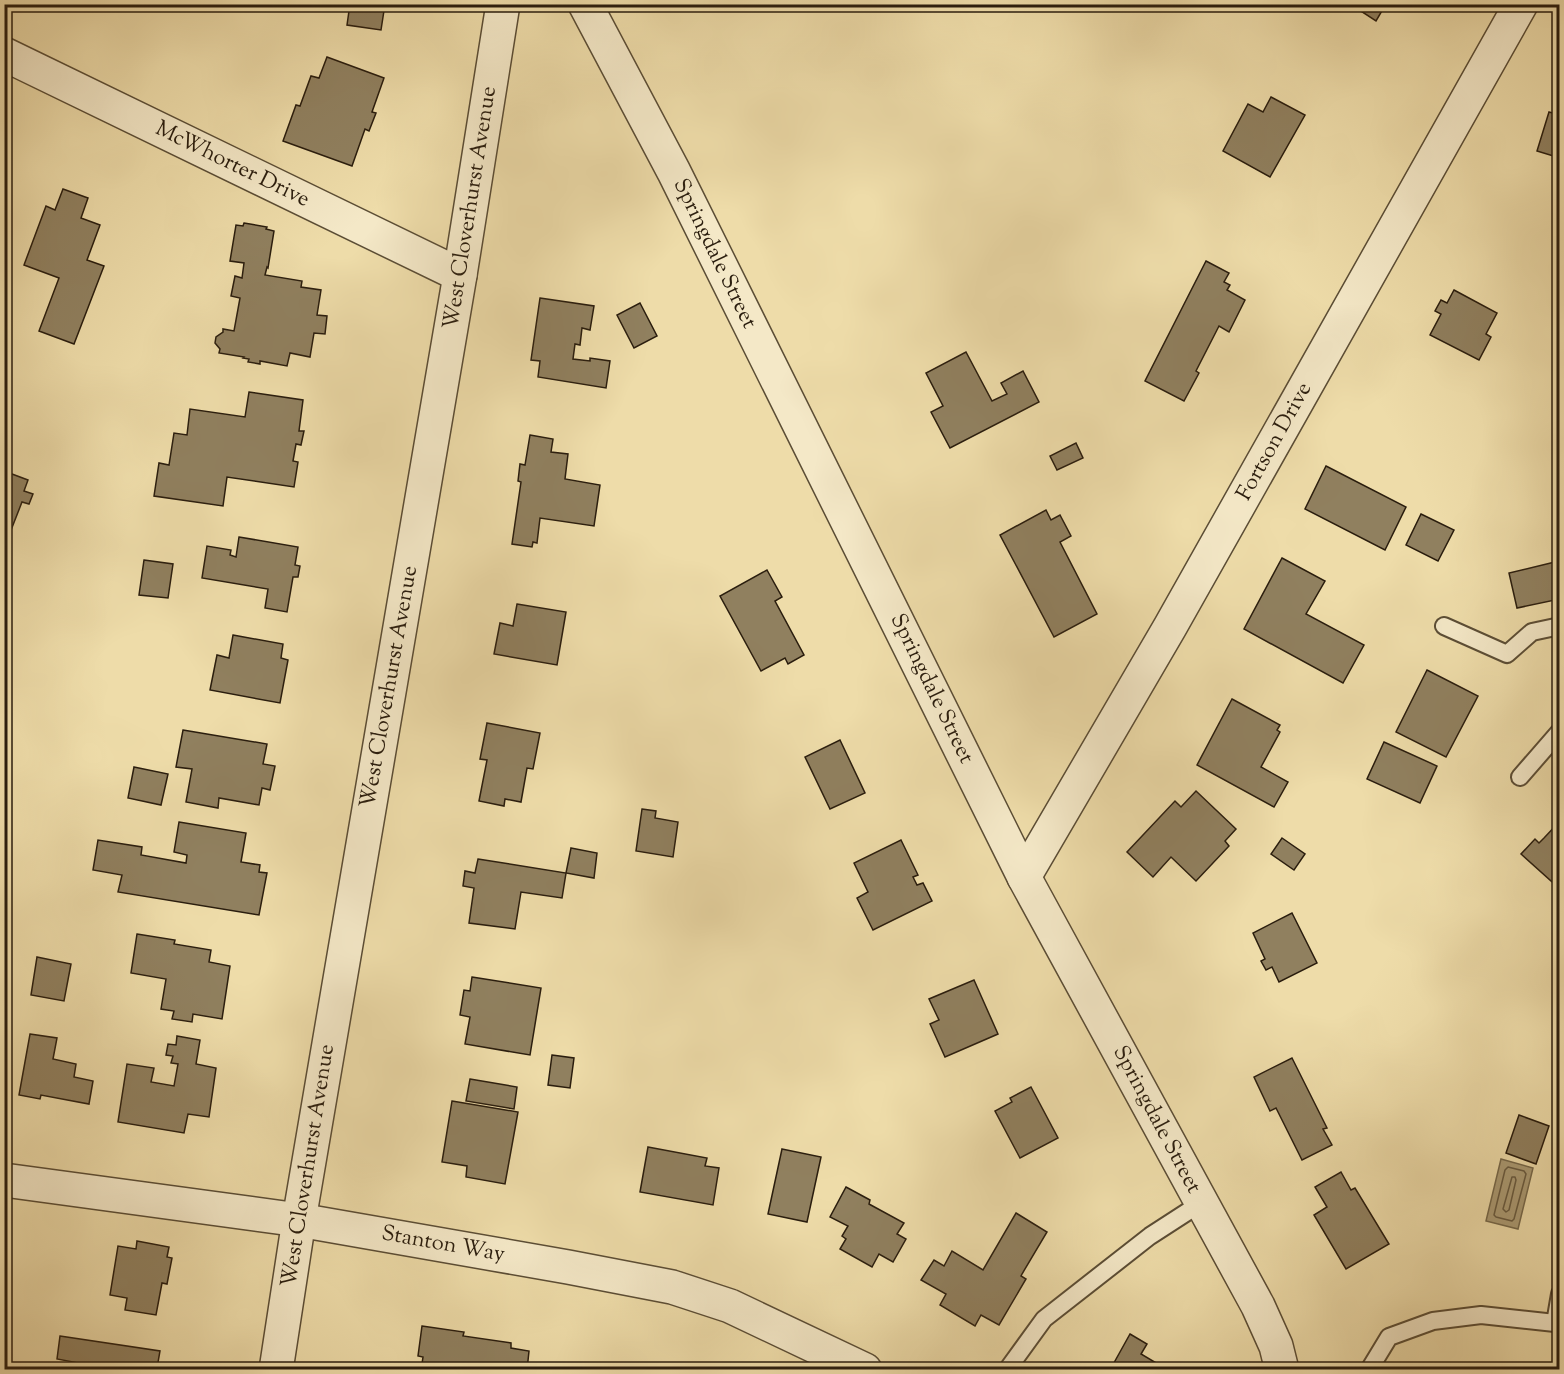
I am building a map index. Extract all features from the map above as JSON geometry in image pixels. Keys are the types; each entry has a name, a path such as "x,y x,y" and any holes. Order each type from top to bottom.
{"street":[{"name":"West Cloverhurst Avenue","path":"276,1370 299,1220 460,275 503,4"},
{"name":"Springdale Street","path":"585,4 679,182 1024,877 1258,1306 1276,1346 1282,1370"},
{"name":"Fortson Drive","path":"1024,877 1176,617 1521,4"},
{"name":"McWhorter Drive","path":"4,54 460,275"},
{"name":"Stanton Way","path":"4,1180 299,1220 556,1264 672,1287 730,1306 865,1370"}],"lane":[{"path":"1444,626 1507,654 1532,632 1560,626"},
{"path":"1520,777 1560,731"},
{"path":"1007,1370 1044,1319 1150,1236 1201,1203"},
{"path":"1369,1370 1389,1337 1433,1321 1481,1315 1555,1323 1560,1294"}],"water":[{"path":"1501,1159 1533,1168 1518,1229 1486,1221"}],"building":[{"path":"350,4 385,4 381,30 347,25"},
{"path":"1350,4 1386,4 1376,21"},
{"path":"327,57 384,78 372,112 376,113 369,131 365,129 352,166 283,141 296,105 300,106 311,76 319,78"},
{"path":"1271,97 1305,115 1270,177 1223,151 1248,104 1263,112"},
{"path":"1549,112 1560,115 1560,158 1537,151"},
{"path":"63,189 88,198 81,218 100,225 87,260 104,266 74,344 39,331 59,278 24,265 46,206 55,210"},
{"path":"244,223 267,227 266,229 274,231 265,275 302,281 301,287 321,290 317,315 327,316 325,334 314,333 310,357 290,353 287,366 260,361 260,364 248,362 249,359 244,357 219,353 220,349 215,343 216,337 223,332 223,329 234,331 240,298 231,296 235,276 242,278 244,263 230,261 236,225 243,226"},
{"path":"1206,261 1229,273 1224,282 1230,285 1227,290 1245,300 1229,332 1219,326 1196,371 1199,373 1184,401 1145,381"},
{"path":"1454,290 1497,313 1486,334 1491,337 1479,360 1430,335 1441,314 1435,311 1441,300 1447,303"},
{"path":"540,298 594,306 590,330 582,328 580,345 575,344 573,359 590,361 590,358 610,361 606,388 538,377 540,361 531,360"},
{"path":"640,303 657,336 634,348 617,315"},
{"path":"966,352 992,401 1007,394 1001,383 1023,371 1039,402 950,448 931,412 943,406 926,373"},
{"path":"249,392 303,400 299,431 304,431 301,445 296,444 293,461 298,462 294,487 227,477 223,506 154,496 159,463 169,465 174,433 187,435 190,409 245,417"},
{"path":"530,435 553,439 551,452 568,454 565,479 600,485 594,526 540,518 537,543 533,542 532,547 512,544 521,482 518,481 520,464 525,465"},
{"path":"1076,443 1083,458 1057,470 1050,456"},
{"path":"1326,466 1406,507 1385,550 1305,509"},
{"path":"4,471 28,480 24,491 33,494 29,504 22,502 4,548"},
{"path":"1046,510 1051,520 1060,515 1071,536 1060,542 1097,614 1054,637 1000,535"},
{"path":"1421,514 1454,530 1438,561 1406,545"},
{"path":"239,537 298,547 295,565 300,566 298,577 293,577 287,612 265,608 268,589 202,578 207,546 231,550 230,555 236,557"},
{"path":"1282,558 1325,581 1306,614 1364,645 1343,683 1244,629"},
{"path":"144,560 173,564 168,598 139,595"},
{"path":"1559,561 1560,599 1517,608 1509,573"},
{"path":"767,570 782,597 775,601 804,655 788,664 785,658 761,671 720,596"},
{"path":"517,604 566,612 557,665 494,654 500,623 513,626"},
{"path":"233,635 283,644 281,658 288,660 280,703 210,690 217,655 229,658"},
{"path":"1427,670 1478,696 1446,757 1396,732"},
{"path":"1232,699 1280,725 1277,730 1280,732 1261,767 1288,782 1274,807 1197,765"},
{"path":"487,723 540,733 533,769 527,768 521,802 505,799 504,806 479,801 487,760 480,759"},
{"path":"183,730 267,744 263,764 275,766 270,790 262,788 259,805 219,798 218,808 186,802 192,769 176,767"},
{"path":"840,740 865,793 830,809 805,757"},
{"path":"1384,742 1437,766 1420,803 1367,779"},
{"path":"134,767 168,774 161,805 128,798"},
{"path":"1196,791 1236,829 1225,841 1229,846 1196,881 1171,857 1153,877 1127,852 1175,801 1181,807"},
{"path":"642,809 656,811 655,818 678,822 673,857 636,851"},
{"path":"1560,811 1560,889 1521,854 1535,839 1539,843 1559,822 1553,817"},
{"path":"179,822 246,833 241,862 260,865 259,872 267,873 259,915 118,892 122,875 93,870 98,840 142,847 141,855 186,863 187,855 174,852"},
{"path":"1282,838 1305,854 1294,870 1271,854"},
{"path":"901,840 918,875 913,877 917,885 923,883 932,901 873,930 857,898 868,892 854,863"},
{"path":"571,848 597,853 594,878 566,873"},
{"path":"478,859 566,873 562,898 521,892 515,929 469,923 474,888 463,886 465,871 475,873"},
{"path":"1292,913 1317,963 1279,982 1272,967 1266,970 1261,961 1265,959 1253,933"},
{"path":"137,934 175,940 174,944 211,950 209,962 230,966 222,1019 193,1014 192,1022 172,1019 174,1011 161,1009 166,979 131,973"},
{"path":"37,957 71,964 64,1001 31,995"},
{"path":"472,977 541,988 530,1055 465,1044 470,1017 460,1015 464,990 470,991"},
{"path":"974,980 998,1034 945,1057 930,1024 939,1020 929,999"},
{"path":"30,1034 57,1038 53,1059 76,1064 74,1077 93,1081 89,1104 41,1095 40,1099 19,1095"},
{"path":"177,1036 200,1040 196,1064 216,1068 209,1117 188,1114 184,1133 118,1122 127,1064 154,1068 151,1082 174,1086 178,1064 171,1063 173,1056 166,1055 168,1044 176,1045"},
{"path":"552,1055 574,1058 570,1088 548,1085"},
{"path":"1292,1058 1327,1128 1323,1129 1332,1145 1302,1160 1276,1108 1270,1111 1254,1077"},
{"path":"470,1079 517,1087 514,1109 466,1101"},
{"path":"1031,1087 1058,1138 1020,1158 995,1111 1012,1102 1010,1098"},
{"path":"452,1101 518,1112 505,1184 466,1177 467,1166 442,1162"},
{"path":"1519,1115 1549,1126 1536,1164 1506,1153"},
{"path":"648,1147 707,1158 705,1166 719,1168 713,1205 640,1192"},
{"path":"782,1149 821,1157 807,1222 768,1214"},
{"path":"1341,1172 1351,1190 1355,1188 1389,1244 1346,1269 1314,1215 1327,1207 1315,1187"},
{"path":"846,1187 870,1200 869,1204 904,1223 897,1234 906,1239 893,1262 879,1254 872,1267 840,1249 846,1239 842,1236 848,1226 830,1217"},
{"path":"1016,1213 1047,1232 1022,1274 1021,1276 1026,1279 999,1325 981,1315 975,1326 940,1305 946,1294 921,1280 934,1260 944,1266 952,1251 983,1270"},
{"path":"137,1241 169,1247 167,1257 172,1258 167,1284 162,1283 156,1315 125,1310 127,1298 110,1295 118,1246 136,1249"},
{"path":"422,1326 464,1332 463,1336 511,1343 511,1348 529,1351 527,1370 421,1370 423,1357 418,1356"},
{"path":"1130,1334 1147,1344 1141,1354 1168,1370 1110,1370"},
{"path":"60,1336 160,1351 157,1368 162,1370 84,1370 84,1364 57,1359"}]}
